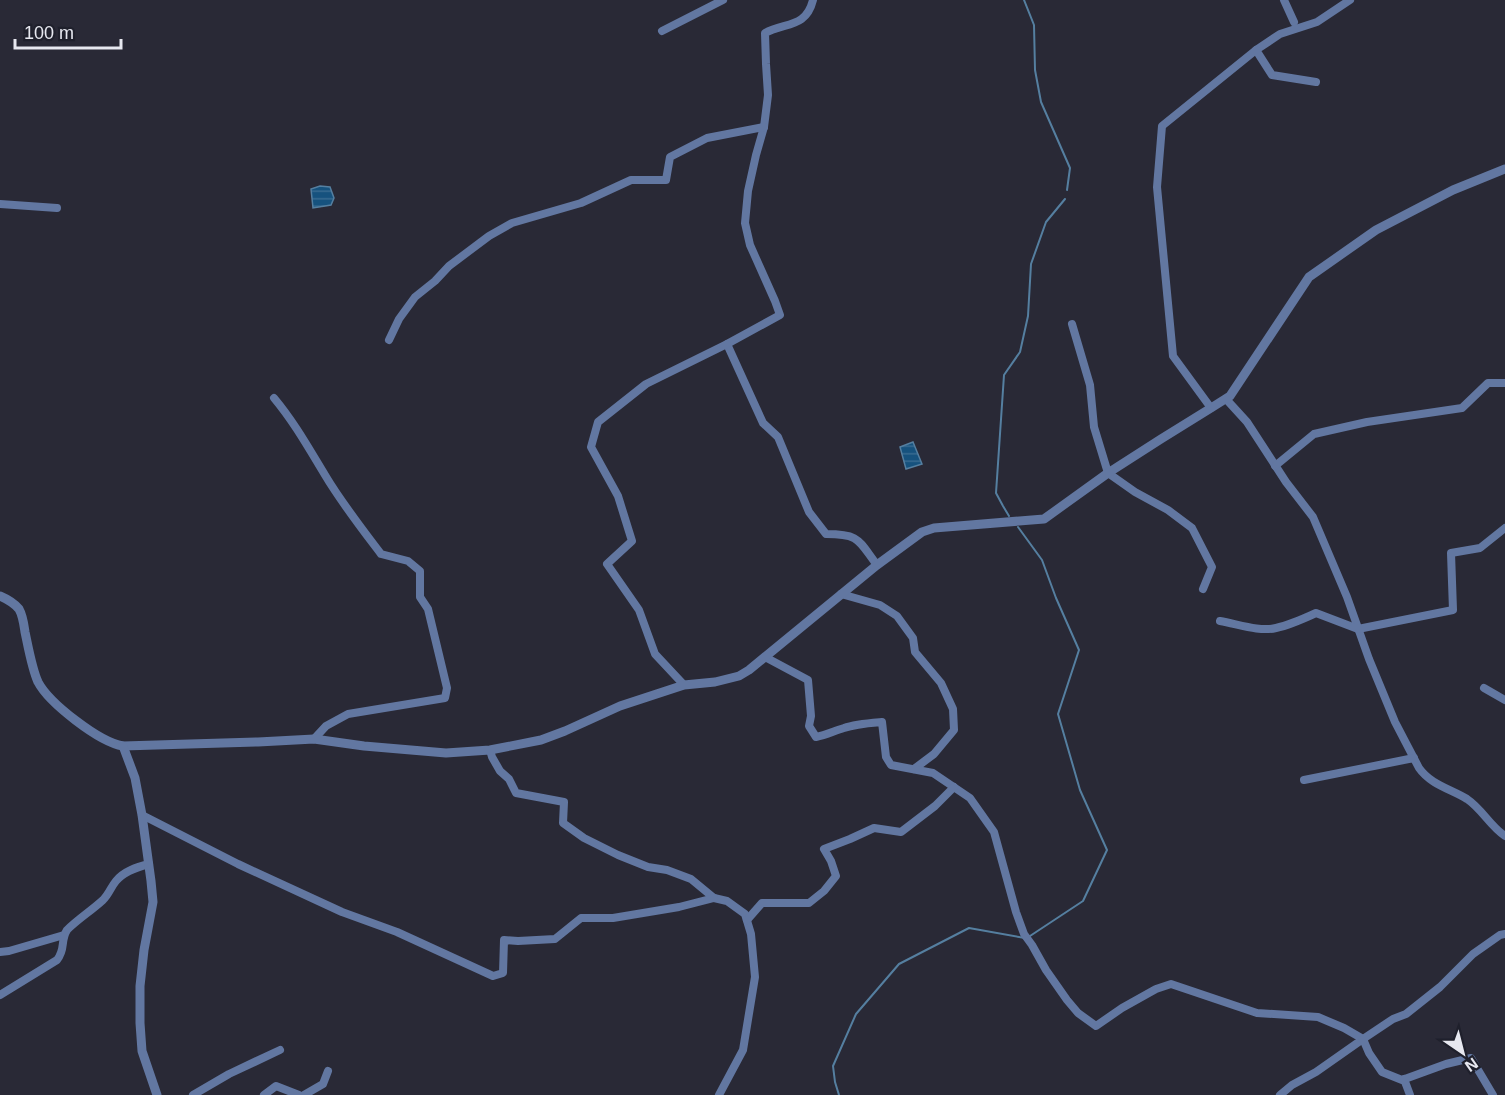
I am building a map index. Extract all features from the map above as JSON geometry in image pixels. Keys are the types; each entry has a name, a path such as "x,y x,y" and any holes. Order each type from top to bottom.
{"street":[{"path":"662,31 723,0"},
{"path":"684,685 655,654 639,610 607,564 632,541 618,496 591,447 598,422 646,384 780,315 750,246 745,223 748,191 764,127 768,95 765,33 798,22 810,10 813,0"},
{"path":"1284,0 1294,22"},
{"path":"1211,408 1173,356 1157,187 1162,126 1256,50 1280,34 1317,22 1350,0"},
{"path":"1256,50 1272,75 1316,82"},
{"path":"389,340 399,319 415,297 449,266 489,236 512,223 581,203 632,180 666,180 670,157 707,138 764,127"},
{"path":"0,596 9,600 18,609 23,620 38,682 53,700 78,723 116,745 314,739 446,753 490,750 541,740 620,706 684,685 716,682 739,676 922,532 934,528 1044,519 1108,473 1230,396 1309,277 1376,230 1453,190 1505,169"},
{"path":"0,204 57,208"},
{"path":"1072,324 1090,385 1094,427 1108,473 1135,492 1168,510 1192,528 1212,567 1203,589"},
{"path":"727,344 763,423 778,437 809,512 826,534 845,534 856,538 878,565"},
{"path":"1275,466 1314,434 1367,422 1462,408 1488,383 1505,383"},
{"path":"274,398 290,417 326,476 381,554 408,561 420,571 420,597 428,609 447,688 445,698 348,714 326,726 314,739"},
{"path":"1226,399 1246,422 1286,482 1313,517 1347,597 1369,660 1395,722 1424,776 1474,804 1494,828 1505,836"},
{"path":"1220,621 1253,628 1274,628 1297,622 1316,613 1358,629 1453,610 1451,553 1480,548 1505,528"},
{"path":"841,594 880,605 897,616 913,638 915,652 941,682 953,709 954,730 934,754 914,769"},
{"path":"765,657 808,680 811,716 809,726 816,737 827,735 844,727 882,722 886,757 891,765 933,773 970,798 994,832 1024,934 1067,1000 1078,1013 1096,1026 1156,989 1172,984 1257,1013 1318,1017 1363,1039 1382,1072 1402,1080 1446,1064 1471,1058 1494,1095"},
{"path":"1484,688 1505,700"},
{"path":"123,746 135,778 153,902 140,986 140,1023 142,1051 157,1095"},
{"path":"490,750 500,771 509,779 516,793 564,802 563,823 584,838 648,867 667,870 691,879 714,898 727,901 745,915 751,934 755,977 743,1050 719,1095"},
{"path":"1304,780 1414,758"},
{"path":"747,920 762,903 809,903 824,891 836,876 824,849 874,828 901,832 935,806 954,787"},
{"path":"142,815 238,864 342,912 397,932 493,976 503,972 504,940 555,939 581,918 614,918 679,907 714,898"},
{"path":"0,995 57,960 62,954 64,935 73,924 105,899 115,881 122,875 149,864"},
{"path":"1280,1095 1394,1019 1406,1014 1440,987 1473,954 1500,935 1505,934"},
{"path":"0,952 64,935"},
{"path":"193,1095 229,1074 280,1050"},
{"path":"304,1095 323,1084 328,1071"},
{"path":"1404,1079 1410,1095"},
{"path":"264,1095 276,1086 299,1095"}],"water":[{"path":"320,186 330,187 334,198 331,205 313,208 311,189"},
{"path":"913,442 922,464 906,469 900,447"}],"waterway":[{"path":"1024,0 1034,25 1035,70 1041,102 1070,168 1067,190"},
{"path":"1009,516 996,493 1004,375 1020,352 1028,316 1031,264 1046,222 1065,199"},
{"path":"1018,527 1042,560 1079,650 1058,714 1080,790 1107,850 1083,901 1030,936"},
{"path":"839,1095 833,1066 856,1014 899,964 969,928 1025,938"}]}
